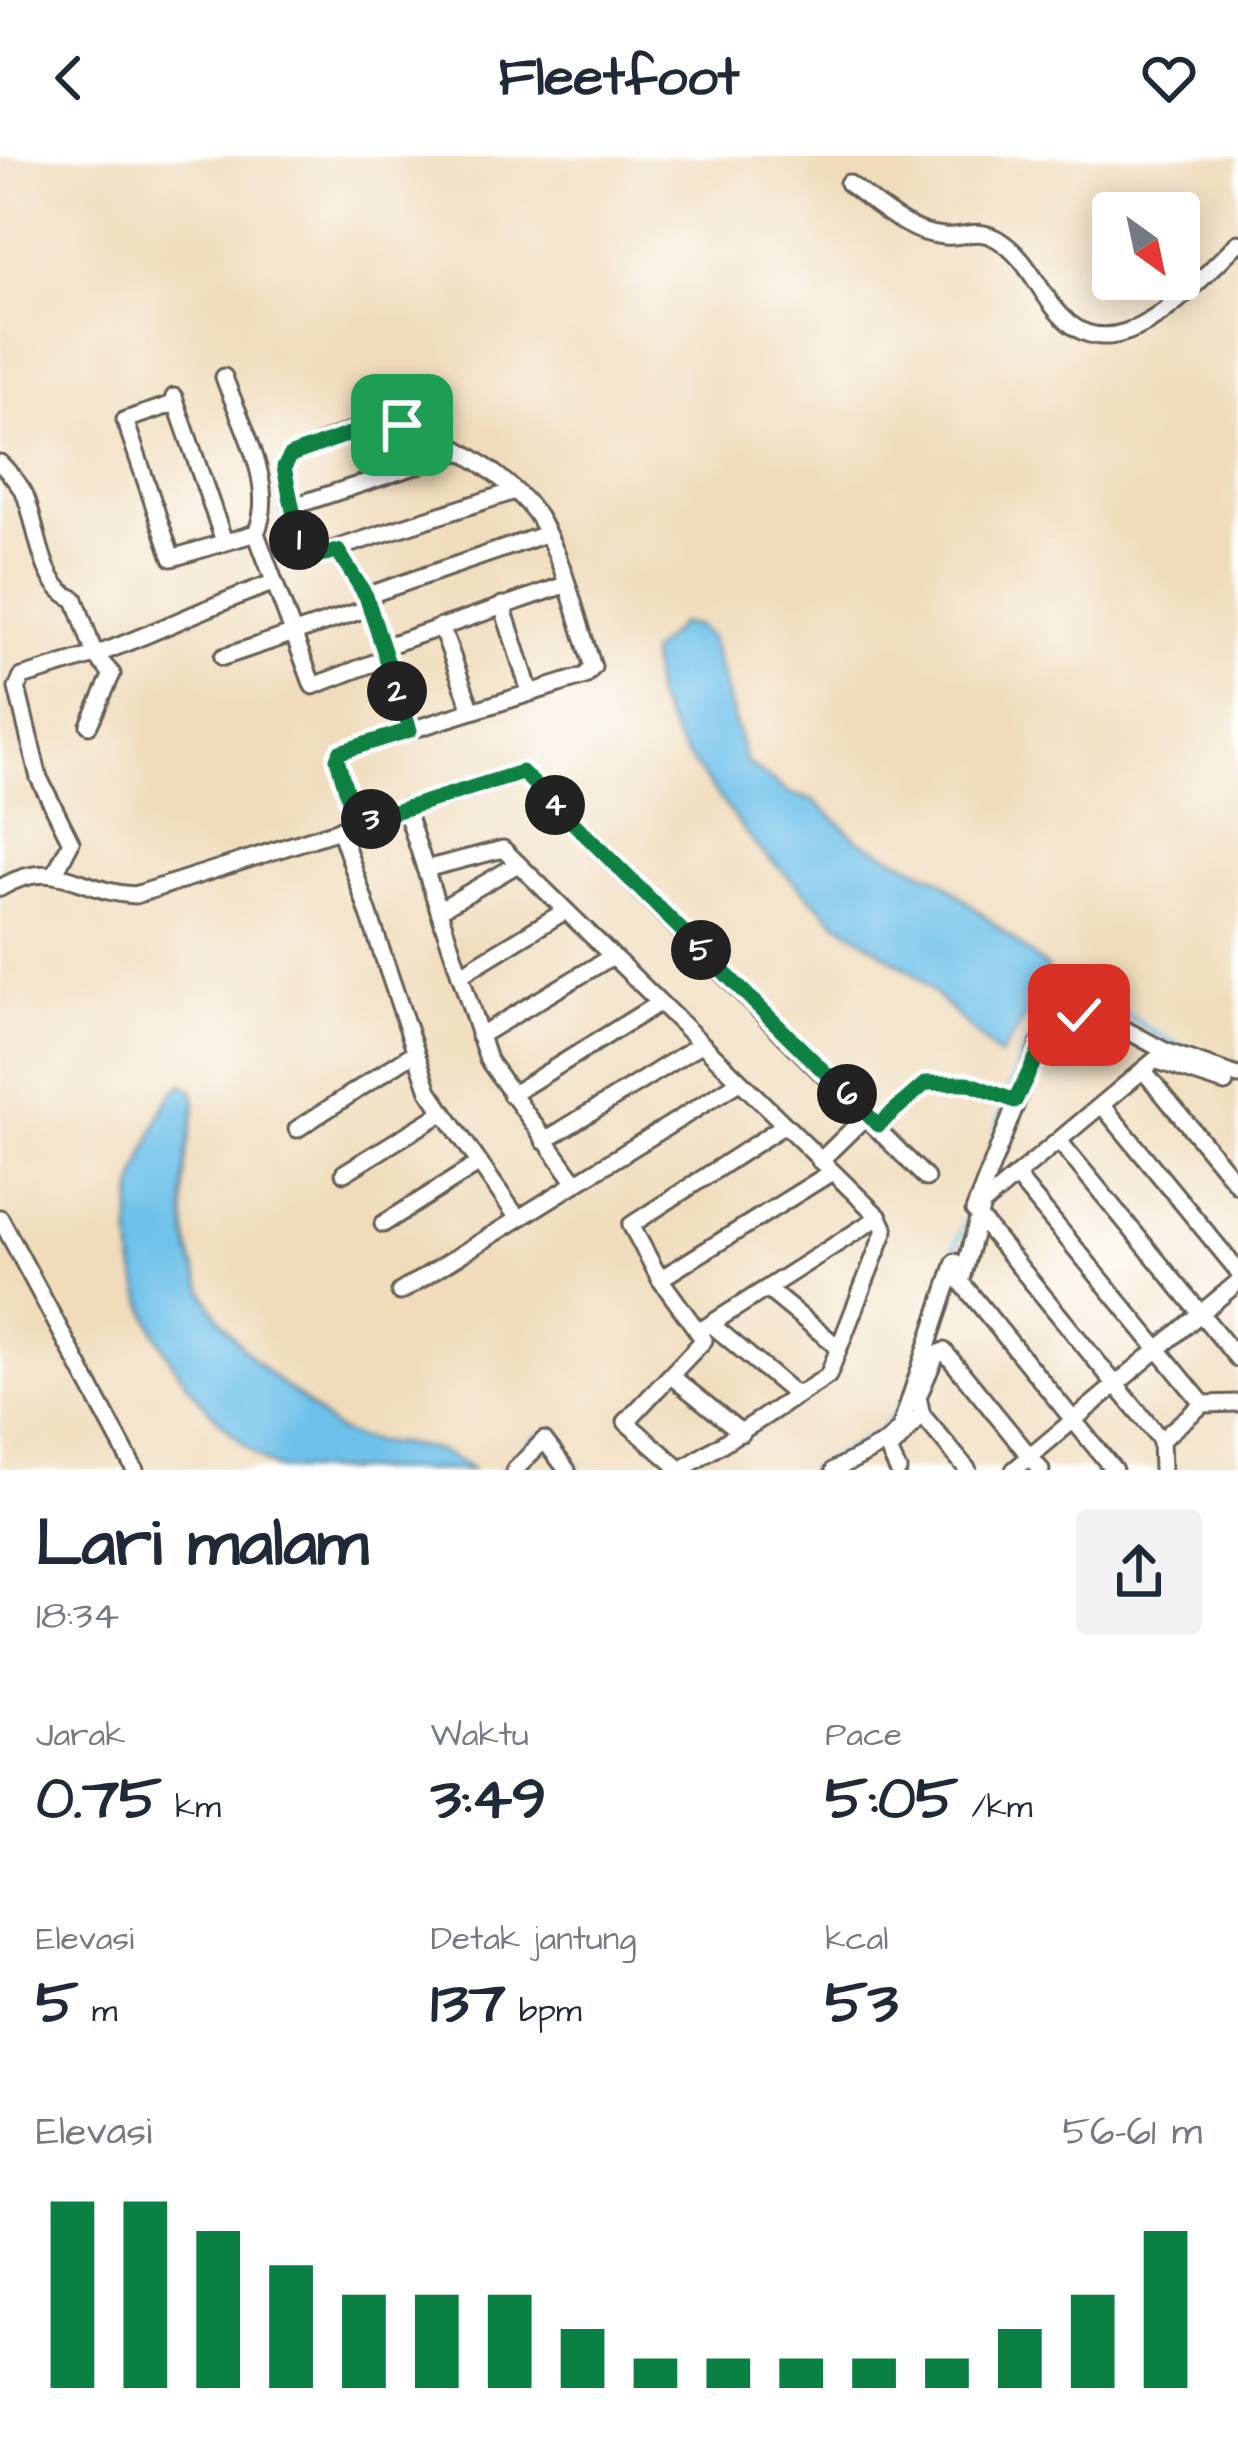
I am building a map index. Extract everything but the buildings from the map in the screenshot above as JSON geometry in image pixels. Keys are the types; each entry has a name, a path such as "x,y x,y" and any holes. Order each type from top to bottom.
{"street":[{"path":"848,183 905,224 943,237 981,231 997,239 1027,263 1069,322 1102,334 1121,332 1159,314 1238,243"},
{"path":"224,377 264,491 265,513 256,532 313,686 441,626 565,586"},
{"path":"224,542 175,399 125,420 172,558 224,542 256,532"},
{"path":"515,491 308,558 302,554 284,467 291,455 377,424 414,429 461,451 515,491 539,517 593,667 585,676 340,752 337,759 348,826 414,1053 442,1113 517,1217"},
{"path":"291,507 461,451"},
{"path":"0,464 25,496 50,575 63,595 75,599 95,655 112,674 89,725"},
{"path":"223,657 293,634 546,533"},
{"path":"338,551 410,730"},
{"path":"56,871 71,842 39,778 17,688 22,677 95,655 171,625 191,611 273,583"},
{"path":"502,605 530,692"},
{"path":"441,626 472,711"},
{"path":"0,888 33,873 56,871 116,894 135,895 522,772 926,1178"},
{"path":"405,807 479,1036 512,1095 576,1183"},
{"path":"425,869 496,849 518,864 878,1217 885,1230 827,1376 681,1470 626,1422 699,1350 704,1328"},
{"path":"439,910 518,864"},
{"path":"460,975 565,911"},
{"path":"479,1036 611,957"},
{"path":"512,1095 658,1004"},
{"path":"834,1470 900,1430 1015,1101 1048,1033 1090,1011 1235,1085"},
{"path":"544,1141 700,1044"},
{"path":"297,1129 414,1053"},
{"path":"1114,1470 961,1282 982,1205 1154,1060 1235,1085"},
{"path":"1143,1070 1238,1185"},
{"path":"400,1292 739,1082"},
{"path":"660,1279 826,1167 873,1120 926,1083 992,1089 1015,1101"},
{"path":"1102,1106 1238,1271"},
{"path":"344,1173 442,1113"},
{"path":"783,1126 631,1225 660,1279 704,1328 797,1396"},
{"path":"1059,1141 1238,1359"},
{"path":"383,1224 478,1164"},
{"path":"1016,1176 1203,1404"},
{"path":"979,1216 1162,1440 1162,1470"},
{"path":"704,1328 878,1217"},
{"path":"0,1218 135,1470"},
{"path":"1014,1470 1036,1463 1073,1420 1238,1282"},
{"path":"767,1289 838,1347"},
{"path":"968,1470 922,1415 918,1397 936,1355 944,1351 1036,1463"},
{"path":"671,1376 742,1433"},
{"path":"1162,1440 1203,1404 1238,1403"},
{"path":"898,1470 889,1451 922,1415"},
{"path":"515,1470 544,1440 567,1470"}],"water":[{"path":"680,624 698,626 711,639 746,762 789,793 815,801 858,840 941,880 1047,968 1049,983 999,1057 912,972 837,922 755,845 679,745 655,698 650,653"},
{"path":"183,1084 193,1091 196,1104 184,1194 187,1234 211,1305 234,1338 337,1430 360,1439 437,1451 472,1470 279,1469 239,1440 175,1367 141,1295 131,1218 137,1179 151,1139 167,1102"}],"waterway":[{"path":"1047,978 1071,993"},
{"path":"989,1152 1028,1044 1039,1025 1071,993 1104,999 1180,1046 1238,1066"},
{"path":"951,1260 969,1208"},
{"path":"808,1470 881,1431 902,1401"},
{"path":"505,1470 532,1438 552,1429 579,1470"}],"route":[{"path":"402,425 377,424 291,455 284,467 302,554 308,558 338,551 366,596 410,730 340,752 337,759 356,824 522,772 878,1125 926,1083 968,1083 1015,1101 1048,1033 1079,1015"}]}
